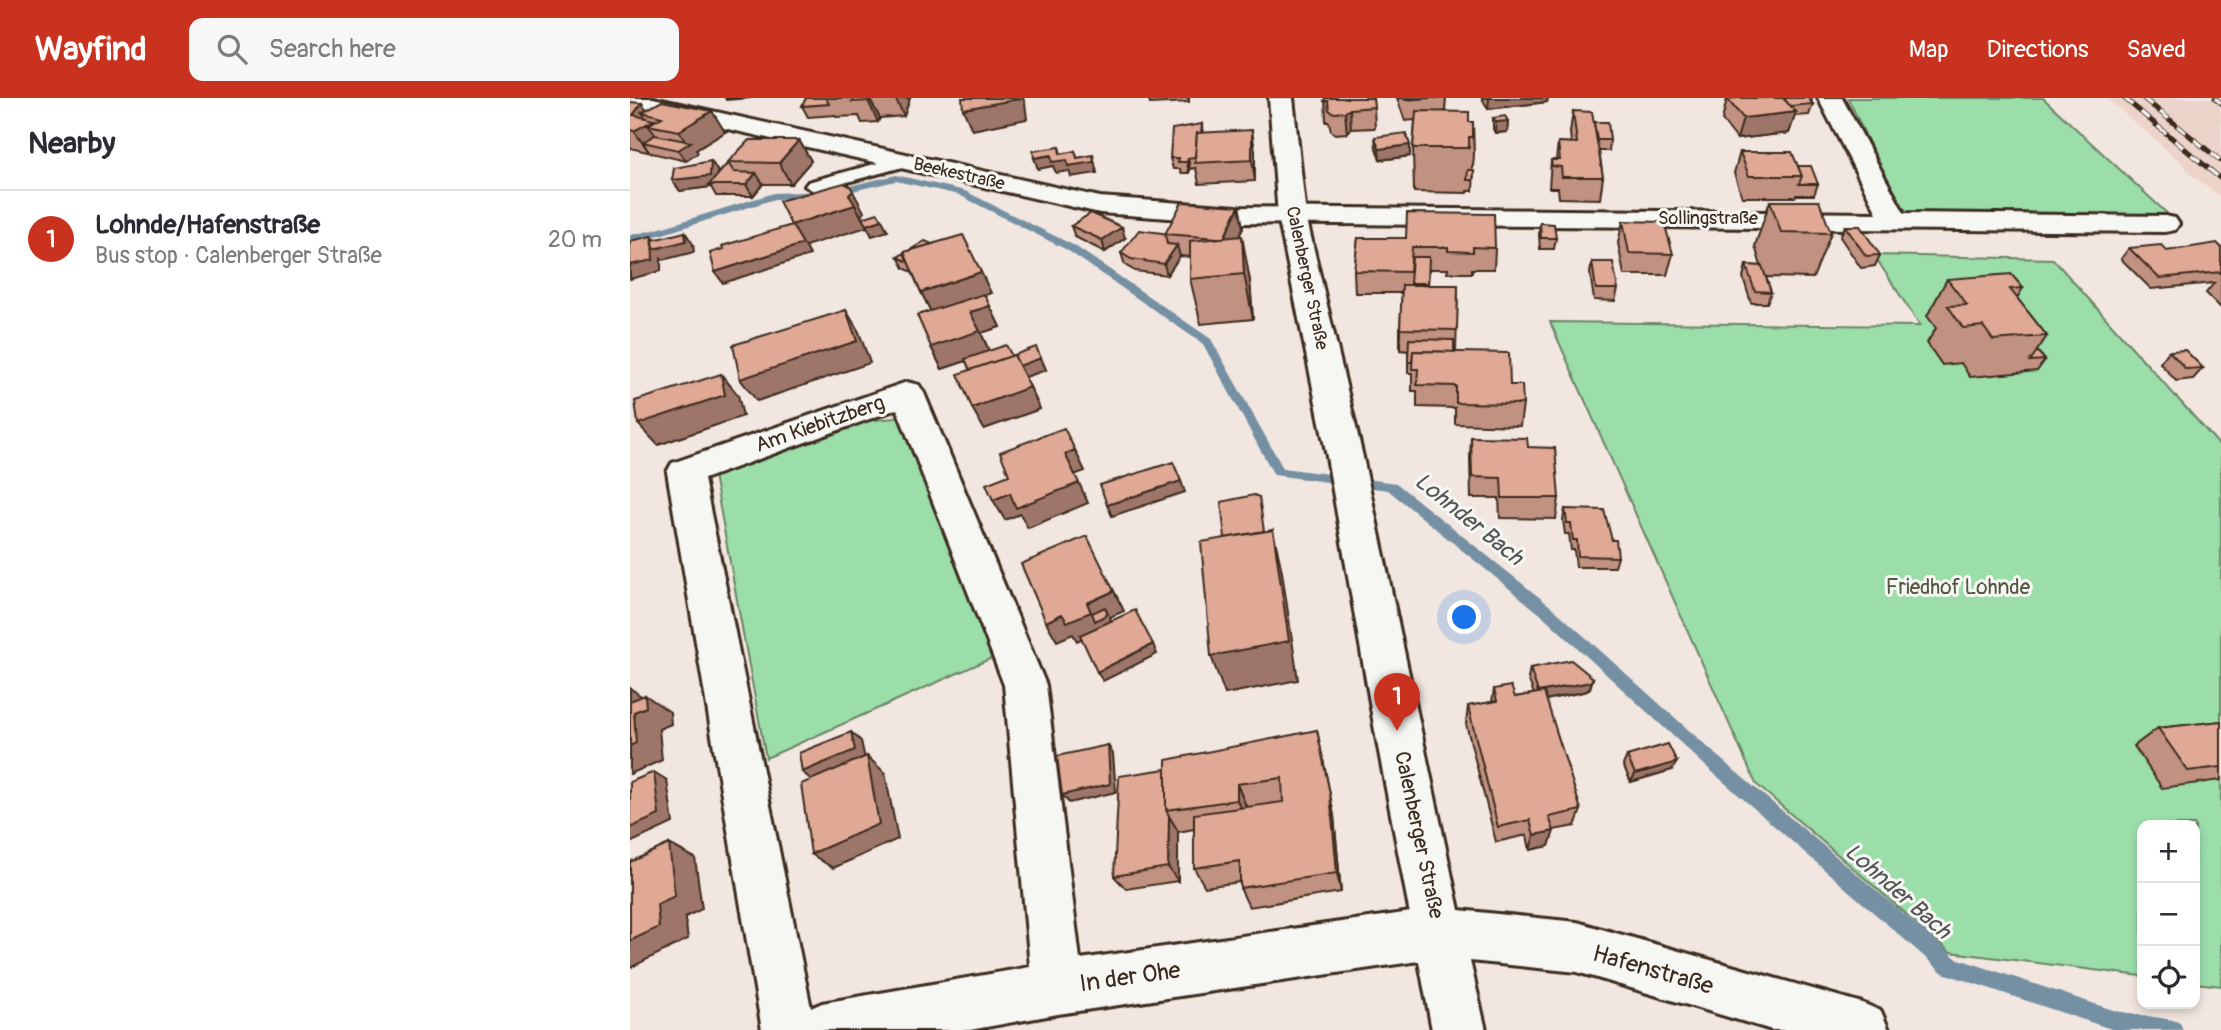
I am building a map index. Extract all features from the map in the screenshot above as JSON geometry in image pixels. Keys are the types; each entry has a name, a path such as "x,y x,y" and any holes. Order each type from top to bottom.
{"street":[{"name":"Calenberger Straße","path":"1280,98 1292,215 1345,457 1396,731 1460,1030"},
{"path":"1830,98 1894,220"},
{"name":"Beekestraße","path":"630,100 1100,205 1237,215 1292,215"},
{"name":"Sollingstraße","path":"1292,215 2165,224"},
{"name":"Am Kiebitzberg","path":"789,1030 685,472 907,393 1025,685 1058,988"},
{"name":"In der Ohe","path":"822,1030 1058,988 1439,933"},
{"name":"Hafenstraße","path":"1439,933 1577,947 1863,1030"}],"lane":[{"path":"814,186 904,161"}],"shaded area":[{"path":"2106,98 2221,98 2221,197 2191,175 2182,163"}],"green space":[{"path":"1848,98 2043,98 2174,220 1902,214"},
{"name":"Friedhof Lohnde","path":"1874,255 2053,259 2221,447 2221,986 2200,984 2200,820 2137,820 2137,975 1950,952 1756,784 1550,322 1920,326"},
{"path":"905,417 1001,654 766,758 714,475 865,421"}],"building":[{"path":"806,98 826,98 829,104 802,106"},
{"path":"854,98 869,98 868,101 852,102"},
{"path":"962,98 1020,98 1020,99 963,109"},
{"path":"1325,98 1373,98 1374,107 1334,113 1329,110"},
{"path":"1783,98 1796,112 1743,118 1727,99"},
{"path":"1784,98 1808,98 1813,104 1790,106"},
{"path":"662,101 712,111 679,131 648,125 662,117 642,112"},
{"path":"630,102 642,103 633,115 654,120 634,131 630,130"},
{"path":"1416,111 1469,112 1469,122 1473,122 1473,137 1469,137 1469,148 1413,148"},
{"path":"1573,111 1592,112 1603,177 1562,177 1561,167 1552,166 1551,160 1560,160 1558,142 1577,143"},
{"path":"1505,116 1508,121 1496,122 1493,118"},
{"path":"1594,122 1608,122 1610,140 1597,140"},
{"path":"1202,124 1201,133 1197,133 1195,157 1188,158 1187,162 1170,158 1172,129"},
{"path":"1252,130 1252,160 1195,163 1197,133"},
{"path":"1406,133 1410,145 1379,149 1375,137"},
{"path":"655,135 691,142 678,150 643,142"},
{"path":"749,140 799,140 779,163 728,162"},
{"path":"1059,147 1060,154 1075,151 1077,158 1093,155 1094,162 1068,166 1067,160 1052,162 1051,155 1034,158 1033,151"},
{"path":"1740,152 1792,152 1802,176 1749,176"},
{"path":"711,161 710,176 672,180 674,168"},
{"path":"728,163 734,172 756,173 746,185 709,185"},
{"path":"1798,166 1811,166 1818,184 1799,184 1802,176"},
{"path":"1468,170 1474,170 1473,180 1467,180"},
{"path":"844,183 853,191 849,195 855,205 791,225 779,201"},
{"path":"1770,201 1819,201 1831,233 1781,232"},
{"path":"1182,202 1239,206 1224,238 1165,234"},
{"path":"878,213 882,220 866,225 862,218"},
{"path":"1091,213 1122,227 1102,240 1071,226"},
{"path":"1407,213 1494,214 1495,248 1473,247 1473,252 1448,251 1448,247 1412,247 1410,272 1354,271 1358,238 1406,238"},
{"path":"1623,221 1664,222 1673,254 1629,253"},
{"path":"1540,223 1554,224 1556,238 1541,238"},
{"path":"792,225 803,244 715,272 710,253 723,249 722,246"},
{"path":"1845,226 1860,226 1880,255 1866,256"},
{"path":"1139,230 1170,234 1165,234 1167,244 1177,245 1164,264 1131,259 1121,253"},
{"path":"685,232 686,241 654,249 653,240"},
{"path":"963,235 981,272 921,292 904,252"},
{"path":"652,236 653,260 630,265 630,241"},
{"path":"1242,236 1244,274 1190,279 1190,241"},
{"path":"925,241 932,244 908,251"},
{"path":"2217,243 2221,247 2221,272 2159,278 2129,248 2161,245 2167,251"},
{"path":"904,253 908,262 898,257"},
{"path":"1412,257 1429,257 1428,283 1410,283"},
{"path":"1592,262 1613,262 1618,289 1596,289"},
{"path":"1746,265 1762,266 1771,292 1755,291"},
{"path":"2011,274 2023,288 2010,289 2047,336 1993,340 1983,326 1963,328 1948,306 1967,305 1947,279"},
{"path":"1402,285 1458,285 1457,330 1400,329"},
{"path":"984,294 990,306 970,312 980,331 931,347 917,315"},
{"path":"846,310 857,341 740,379 733,345"},
{"path":"1409,339 1454,340 1454,352 1413,351 1412,362 1408,362"},
{"path":"1006,345 1012,356 970,370 965,359"},
{"path":"1036,347 1041,358 1019,366 1014,355"},
{"path":"2185,350 2203,368 2186,369 2169,351"},
{"path":"1413,351 1509,353 1510,385 1522,385 1523,404 1456,403 1456,386 1417,385 1418,369 1412,369"},
{"path":"2037,351 2045,360 2030,361"},
{"path":"1014,355 1030,387 972,408 958,374"},
{"path":"721,374 725,395 638,424 635,401"},
{"path":"1064,428 1075,450 1065,454 1079,483 1016,508 1010,493 993,500 986,484 1009,475 1000,452"},
{"path":"1471,437 1527,438 1528,447 1555,448 1559,498 1502,498 1501,478 1472,477"},
{"path":"1173,462 1181,481 1107,505 1100,485"},
{"path":"1254,495 1259,497 1264,531 1225,538 1221,502"},
{"path":"1565,509 1604,510 1612,540 1616,540 1618,557 1578,556 1577,540 1573,540 1571,523 1567,523"},
{"path":"1273,530 1289,641 1211,656 1201,542"},
{"path":"1087,536 1114,591 1087,603 1091,612 1067,622 1062,614 1046,622 1021,564"},
{"path":"1105,607 1108,614 1095,621 1092,613"},
{"path":"1135,610 1153,644 1097,672 1080,635"},
{"path":"1571,660 1593,678 1590,682 1538,692 1530,668"},
{"path":"1511,686 1515,697 1544,692 1581,810 1549,817 1554,831 1534,835 1530,820 1498,827 1468,706 1497,701 1494,689"},
{"path":"645,695 646,707 634,712 636,743 630,746 630,701"},
{"path":"2221,721 2221,767 2188,771 2158,728"},
{"path":"1317,730 1330,794 1337,873 1240,888 1240,861 1194,868 1194,814 1283,802 1282,778 1237,784 1237,800 1166,810 1166,760"},
{"path":"851,732 855,750 802,772 799,753"},
{"path":"1668,744 1677,762 1635,774 1627,756"},
{"path":"1108,745 1110,784 1062,795 1057,756"},
{"path":"867,756 879,824 811,854 801,784"},
{"path":"1166,769 1168,867 1114,876 1119,776"},
{"path":"654,772 659,815 630,828 630,782"},
{"path":"669,844 675,896 657,904 659,927 630,941 630,862"}],"waterway":[{"name":"Lohnder Bach","path":"630,238 656,233 774,196 827,194 896,178 962,193 1071,248 1207,342 1279,472 1391,486 1549,613 1716,765 1950,966 2116,1021 2173,1030"}],"railway":[{"path":"2124,98 2221,179"},
{"path":"2143,98 2221,161"},
{"path":"2215,98 2221,103"}],"place":[{"name":"Lohnde/Hafenstraße","path":"1397,731"}]}
